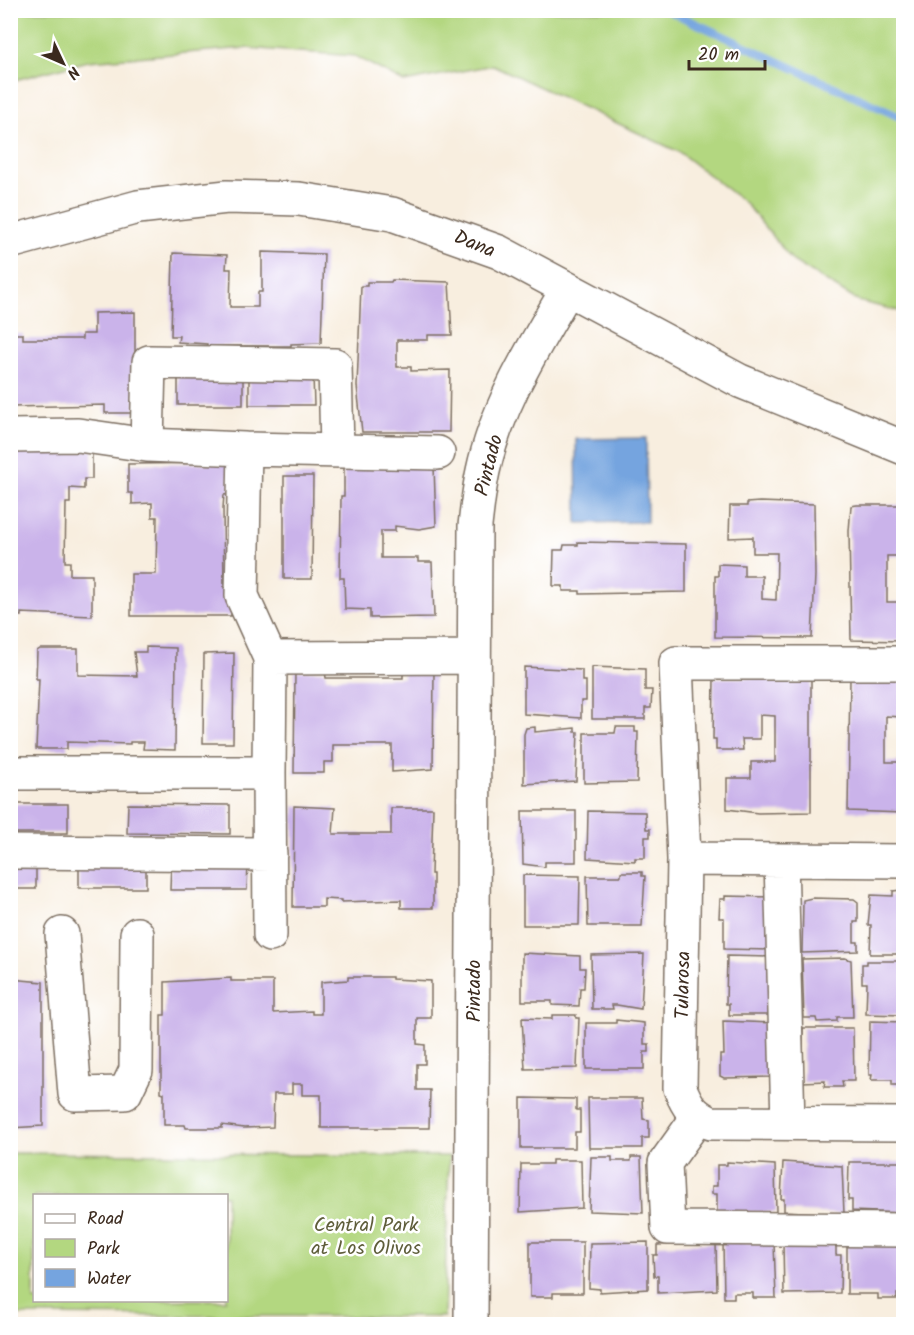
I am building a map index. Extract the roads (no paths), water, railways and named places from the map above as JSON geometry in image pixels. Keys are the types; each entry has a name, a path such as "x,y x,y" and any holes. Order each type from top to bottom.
{"street":[{"name":"Dana","path":"10,242 138,207 227,197 299,199 392,214 499,252 740,381 903,448"},
{"name":"Pintado","path":"471,1324 475,526 483,469 499,420 520,373 567,290"},
{"path":"147,446 149,362 335,365 337,450"},
{"path":"10,436 78,435 147,446 438,453"},
{"path":"245,449 242,596 270,658 270,935"},
{"path":"270,658 474,657"},
{"name":"Tularosa","path":"698,1117 687,1106 680,1088 684,859 676,663 903,663"},
{"path":"10,773 269,773"},
{"path":"10,852 270,854"},
{"path":"684,859 903,861"},
{"path":"781,860 788,1123"},
{"path":"62,934 75,1094 125,1092 136,1070 137,934"},
{"path":"903,1124 711,1123 698,1117 665,1163 668,1228 903,1230"}],"water":[{"path":"646,438 647,522 577,523 576,439"}],"waterway":[{"path":"667,10 904,119"}],"park label":[{"name":"Central Park at Los Olivos","path":"366,1236"}]}
